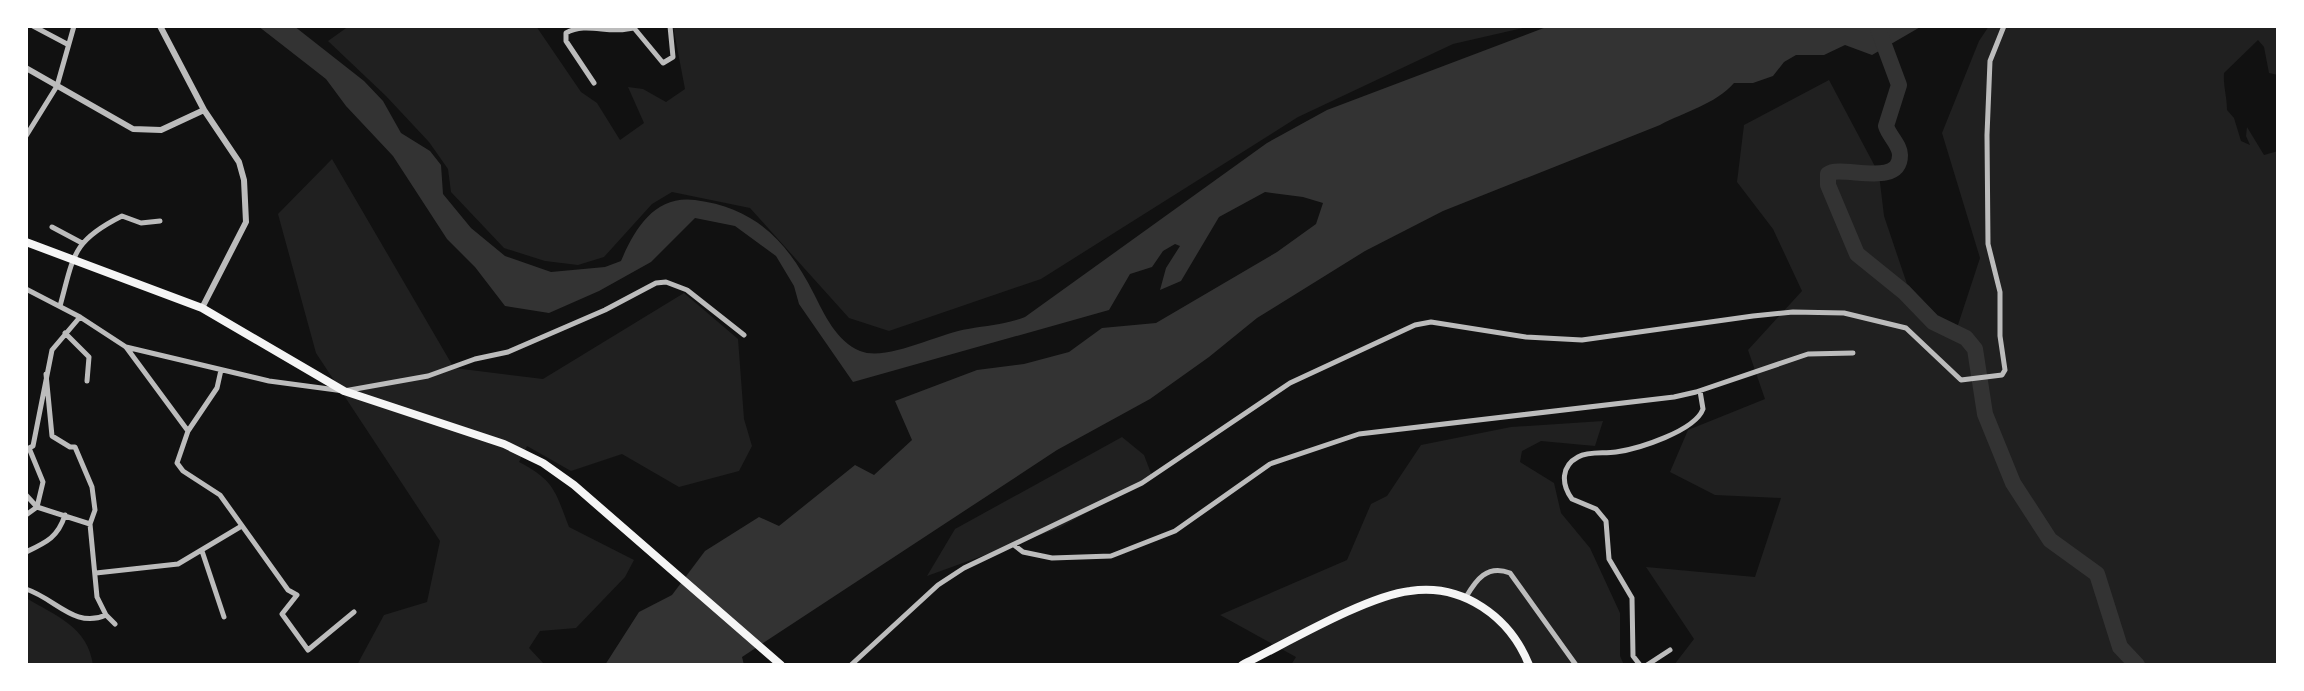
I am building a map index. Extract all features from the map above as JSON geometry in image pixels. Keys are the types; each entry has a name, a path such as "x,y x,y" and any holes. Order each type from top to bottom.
{"main road":[{"path":"26,242 202,307 344,391 504,444 543,463 781,665"},
{"path":"1242,665 1361,608 1408,591 1430,589 1466,597 1481,605 1515,637 1529,665"}],"street":[{"path":"33,26 67,44"},
{"path":"26,136 57,86 74,26"},
{"path":"160,26 204,110 239,162 247,209 241,236 202,307"},
{"path":"594,83 566,41 566,33 578,26 614,31 634,28 663,63 673,57 670,26"},
{"path":"851,665 938,585 1142,483 1290,383 1415,325 1431,322 1526,337 1582,340 1753,316 1793,312 1844,313 1906,328 1928,352 1965,381 2002,375 2005,370 2000,337 2000,292 1988,244 1988,80 1990,61 2004,26"},
{"path":"26,68 133,128 161,130 204,110"},
{"path":"60,306 81,244 94,230 122,216 141,223 160,221"},
{"path":"52,227 81,244"},
{"path":"126,347 279,383 344,391 428,376 475,359 508,352 618,304 656,282 666,282 687,290 744,335"},
{"path":"26,289 80,317 126,347 188,431"},
{"path":"26,515 37,507 43,482 29,448 33,446 52,350 80,317"},
{"path":"65,332 89,358 87,381"},
{"path":"1014,545 1023,552 1052,558 1111,556 1175,531 1270,464 1339,439 1700,391 1808,354 1853,353"},
{"path":"221,370 217,388 188,431 177,463 183,471 220,495 240,527 288,590 297,595 282,614 309,650 354,612"},
{"path":"46,374 52,436 70,447 75,447 92,487 95,510 90,524 97,597 114,624"},
{"path":"1637,664 1633,656 1632,598 1628,586 1609,559 1606,521 1596,509 1572,499 1564,484 1564,473 1569,464 1579,457 1638,447 1692,425 1703,409 1700,391"},
{"path":"26,495 37,507 90,524"},
{"path":"26,552 54,538 60,531 65,515"},
{"path":"96,573 178,564 240,527"},
{"path":"202,551 225,617"},
{"path":"1466,597 1483,574 1493,570 1510,573 1576,665"},
{"path":"26,589 53,601 80,620 95,620 106,615"},
{"path":"1647,665 1670,650"}],"shaded area":[{"path":"258,26 294,26 364,81 383,101 401,133 430,151 441,165 443,194 471,228 505,256 551,272 605,267 621,261 640,226 658,208 681,200 717,204 752,219 781,243 804,275 827,318 845,341 860,351 884,353 956,332 1025,317 1267,143 1327,110 1549,26 1922,26 1872,55 1845,45 1824,55 1796,55 1784,62 1773,76 1753,83 1734,83 1718,97 1660,125 1443,211 1365,251 1257,318 1209,357 1150,399 1057,450 742,657 744,665 605,665 639,612 672,595 705,551 759,517 779,526 855,465 874,475 912,440 895,401 977,370 1024,364 1069,352 1102,328 1156,323 1277,252 1316,224 1323,203 1303,197 1265,192 1219,217 1181,281 1160,290 1166,268 1180,246 1175,244 1163,251 1152,267 1130,274 1109,310 853,382 799,304 794,286 776,256 735,226 695,218 651,262 599,291 549,313 505,306 475,267 447,239 393,156 346,106 326,79"},
{"path":"349,26 536,26 581,92 597,103 620,140 644,123 628,87 643,89 666,102 685,89 673,26 1531,26 1453,44 1298,117 1041,279 889,331 849,318 750,208 672,192 652,204 604,257 578,265 545,261 504,248 451,192 448,169 429,142 386,96 328,41"},
{"path":"1989,26 2278,26 2278,75 2269,73 2264,47 2258,40 2224,73 2224,78 2227,110 2234,118 2241,141 2250,145 2246,136 2247,127 2264,155 2278,151 2278,665 1674,665 1694,639 1646,567 1755,577 1781,498 1715,495 1670,472 1688,430 1765,399 1748,350 1802,291 1773,229 1737,182 1744,125 1829,80 1879,174 1884,216 1907,284 1955,334 1980,258 1942,133 1979,41"},
{"path":"332,159 454,368 543,379 684,293 738,339 744,419 752,446 739,471 679,487 622,454 571,471 527,446 519,462 547,481 569,527 634,560 625,577 576,628 540,631 529,648 545,665 357,665 384,615 427,602 440,541 316,353 278,214"},
{"path":"1603,421 1595,446 1541,441 1522,451 1520,462 1554,483 1561,513 1590,548 1620,613 1620,656 1624,665 1291,665 1296,657 1220,615 1347,560 1371,504 1387,496 1421,445 1511,427"},
{"path":"1122,437 1144,455 1152,476 1059,528 927,576 955,529"},
{"path":"26,598 59,617 78,632 90,652 93,665 26,665"}],"waterway":[{"path":"1877,26 1899,85 1886,126 1900,151 1897,165 1891,171 1881,173 1828,174 1828,185 1857,254 1904,292 1933,322 1966,338 1975,349 1985,414 2013,483 2050,540 2097,574 2120,647 2137,665"}]}
